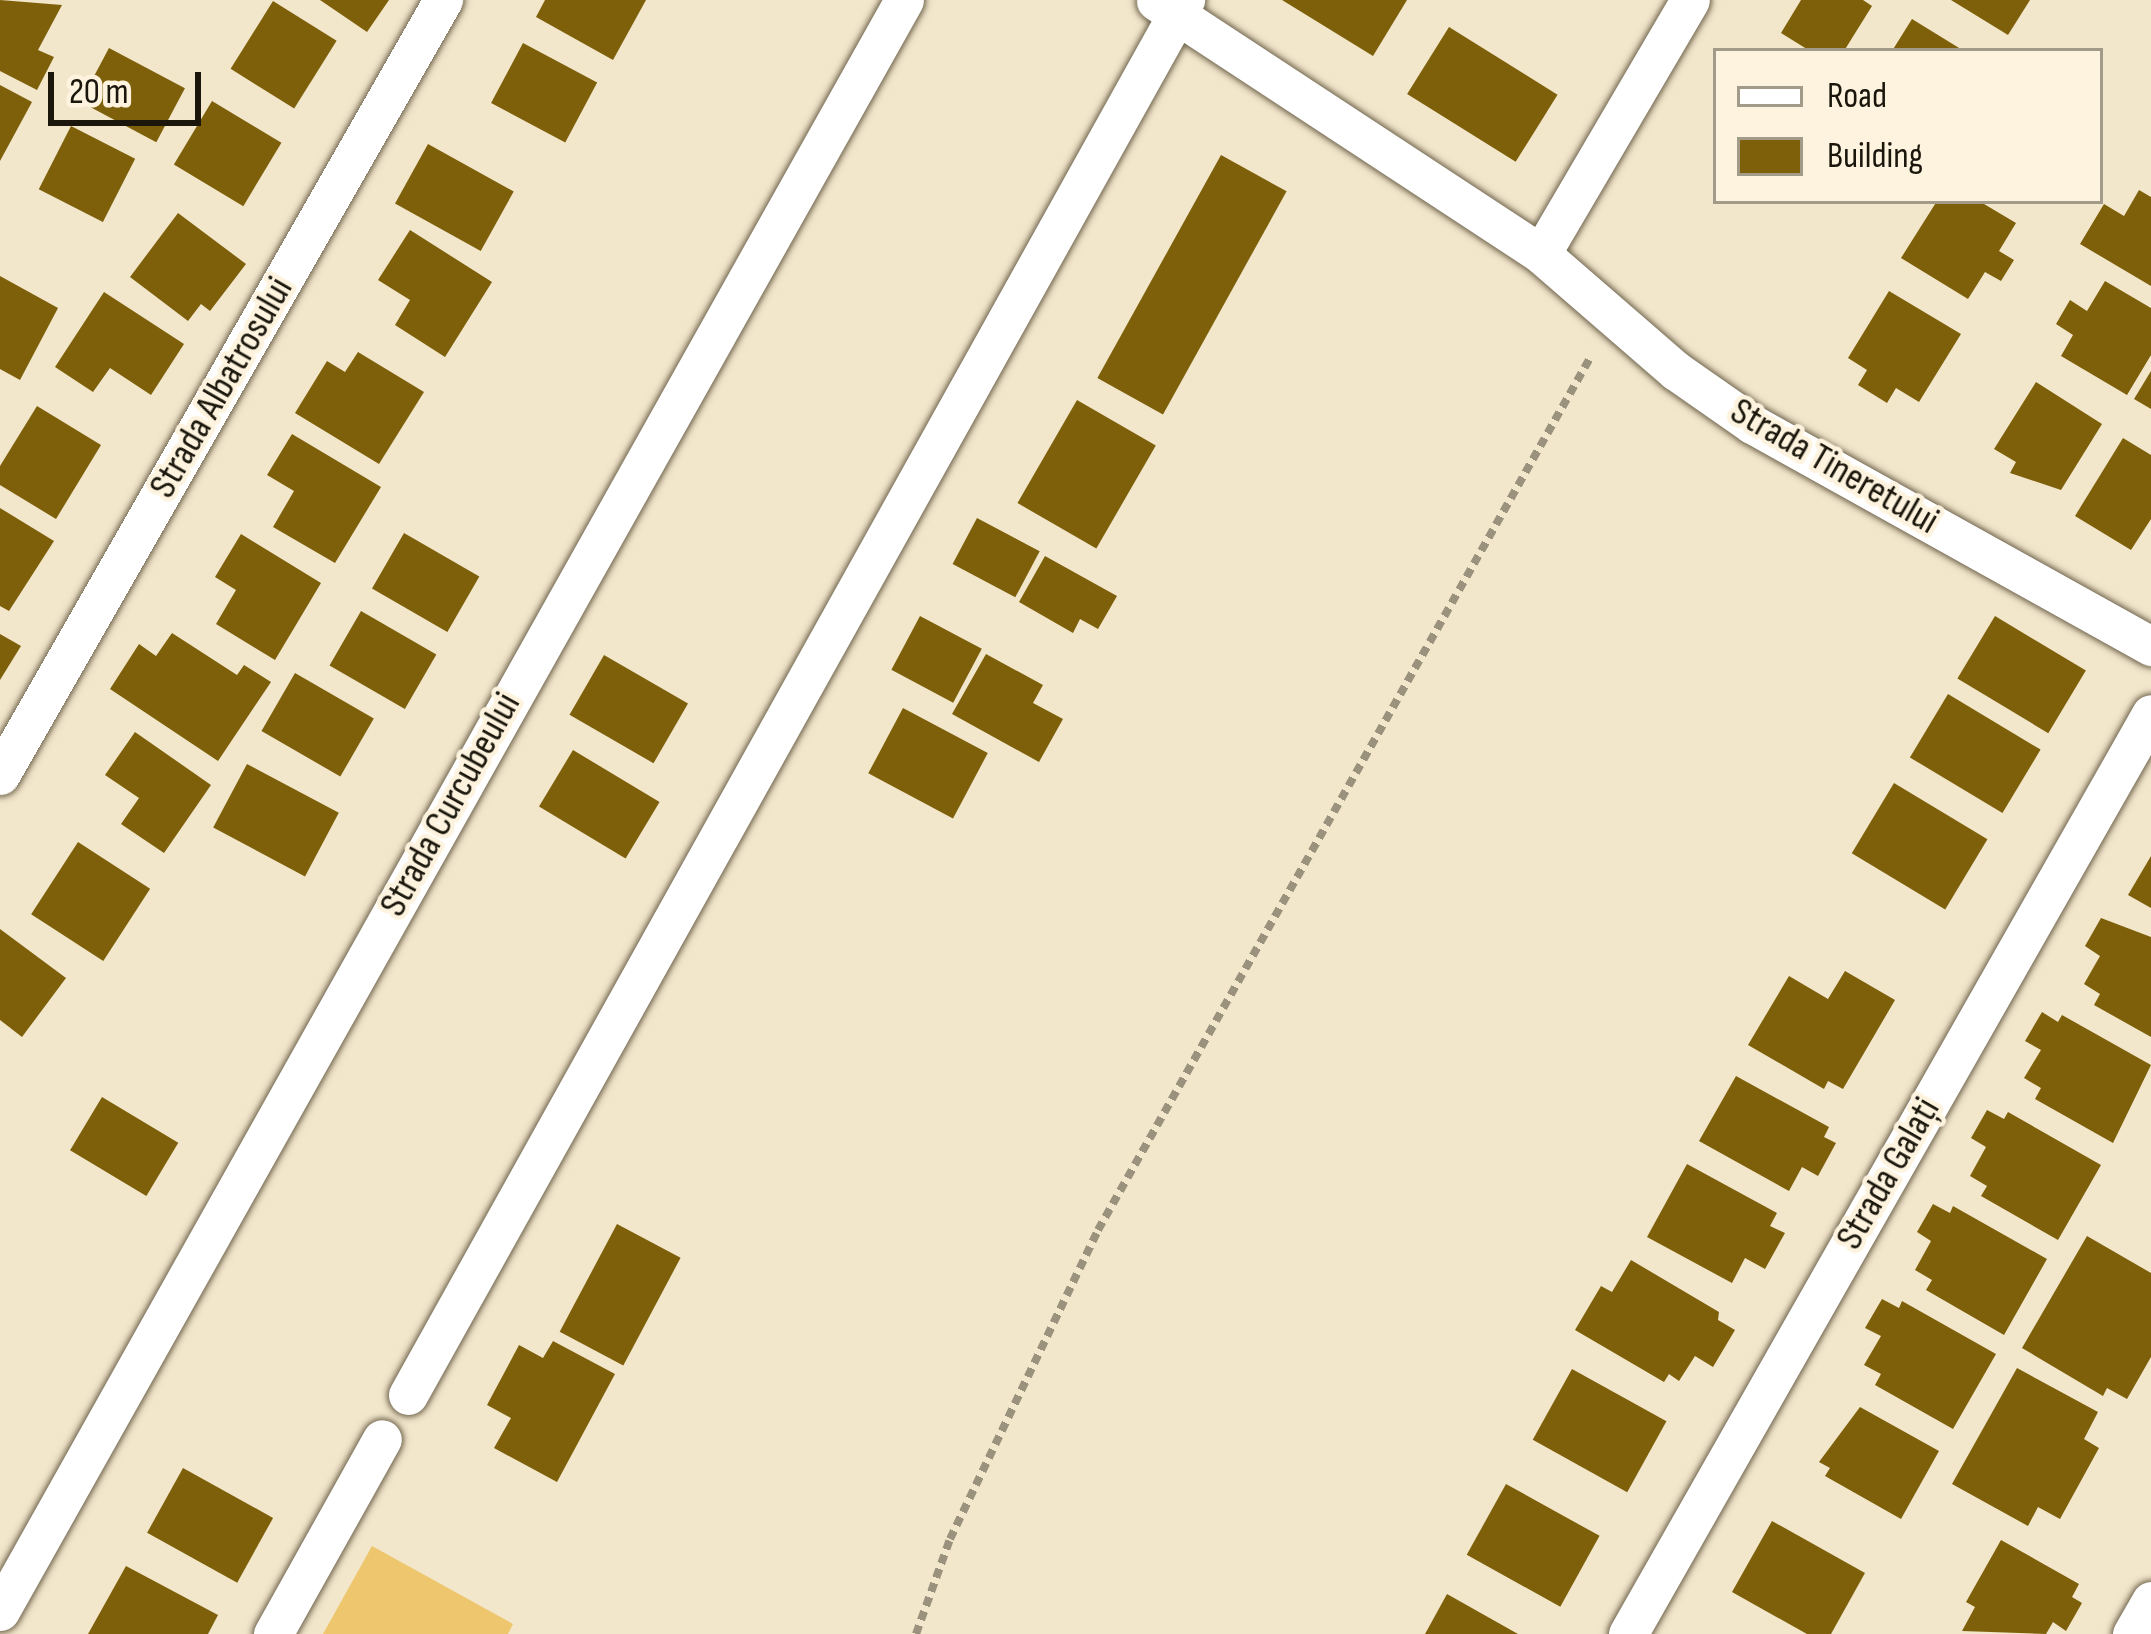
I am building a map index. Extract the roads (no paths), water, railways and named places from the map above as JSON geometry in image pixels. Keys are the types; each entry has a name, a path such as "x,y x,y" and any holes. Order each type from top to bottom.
{"street":[{"name":"Strada Albatrosului","path":"0,776 443,0"},
{"name":"Strada Curcubeului","path":"0,1611 904,0"},
{"path":"1541,254 1690,0"},
{"path":"409,1395 1172,5"},
{"name":"Strada Tineretului","path":"1172,5 1541,254 1613,319 1752,424 2151,646"},
{"name":"Strada Galați","path":"1628,1634 2151,714"},
{"path":"273,1634 382,1439"},
{"path":"2132,1634 2151,1600"}]}
